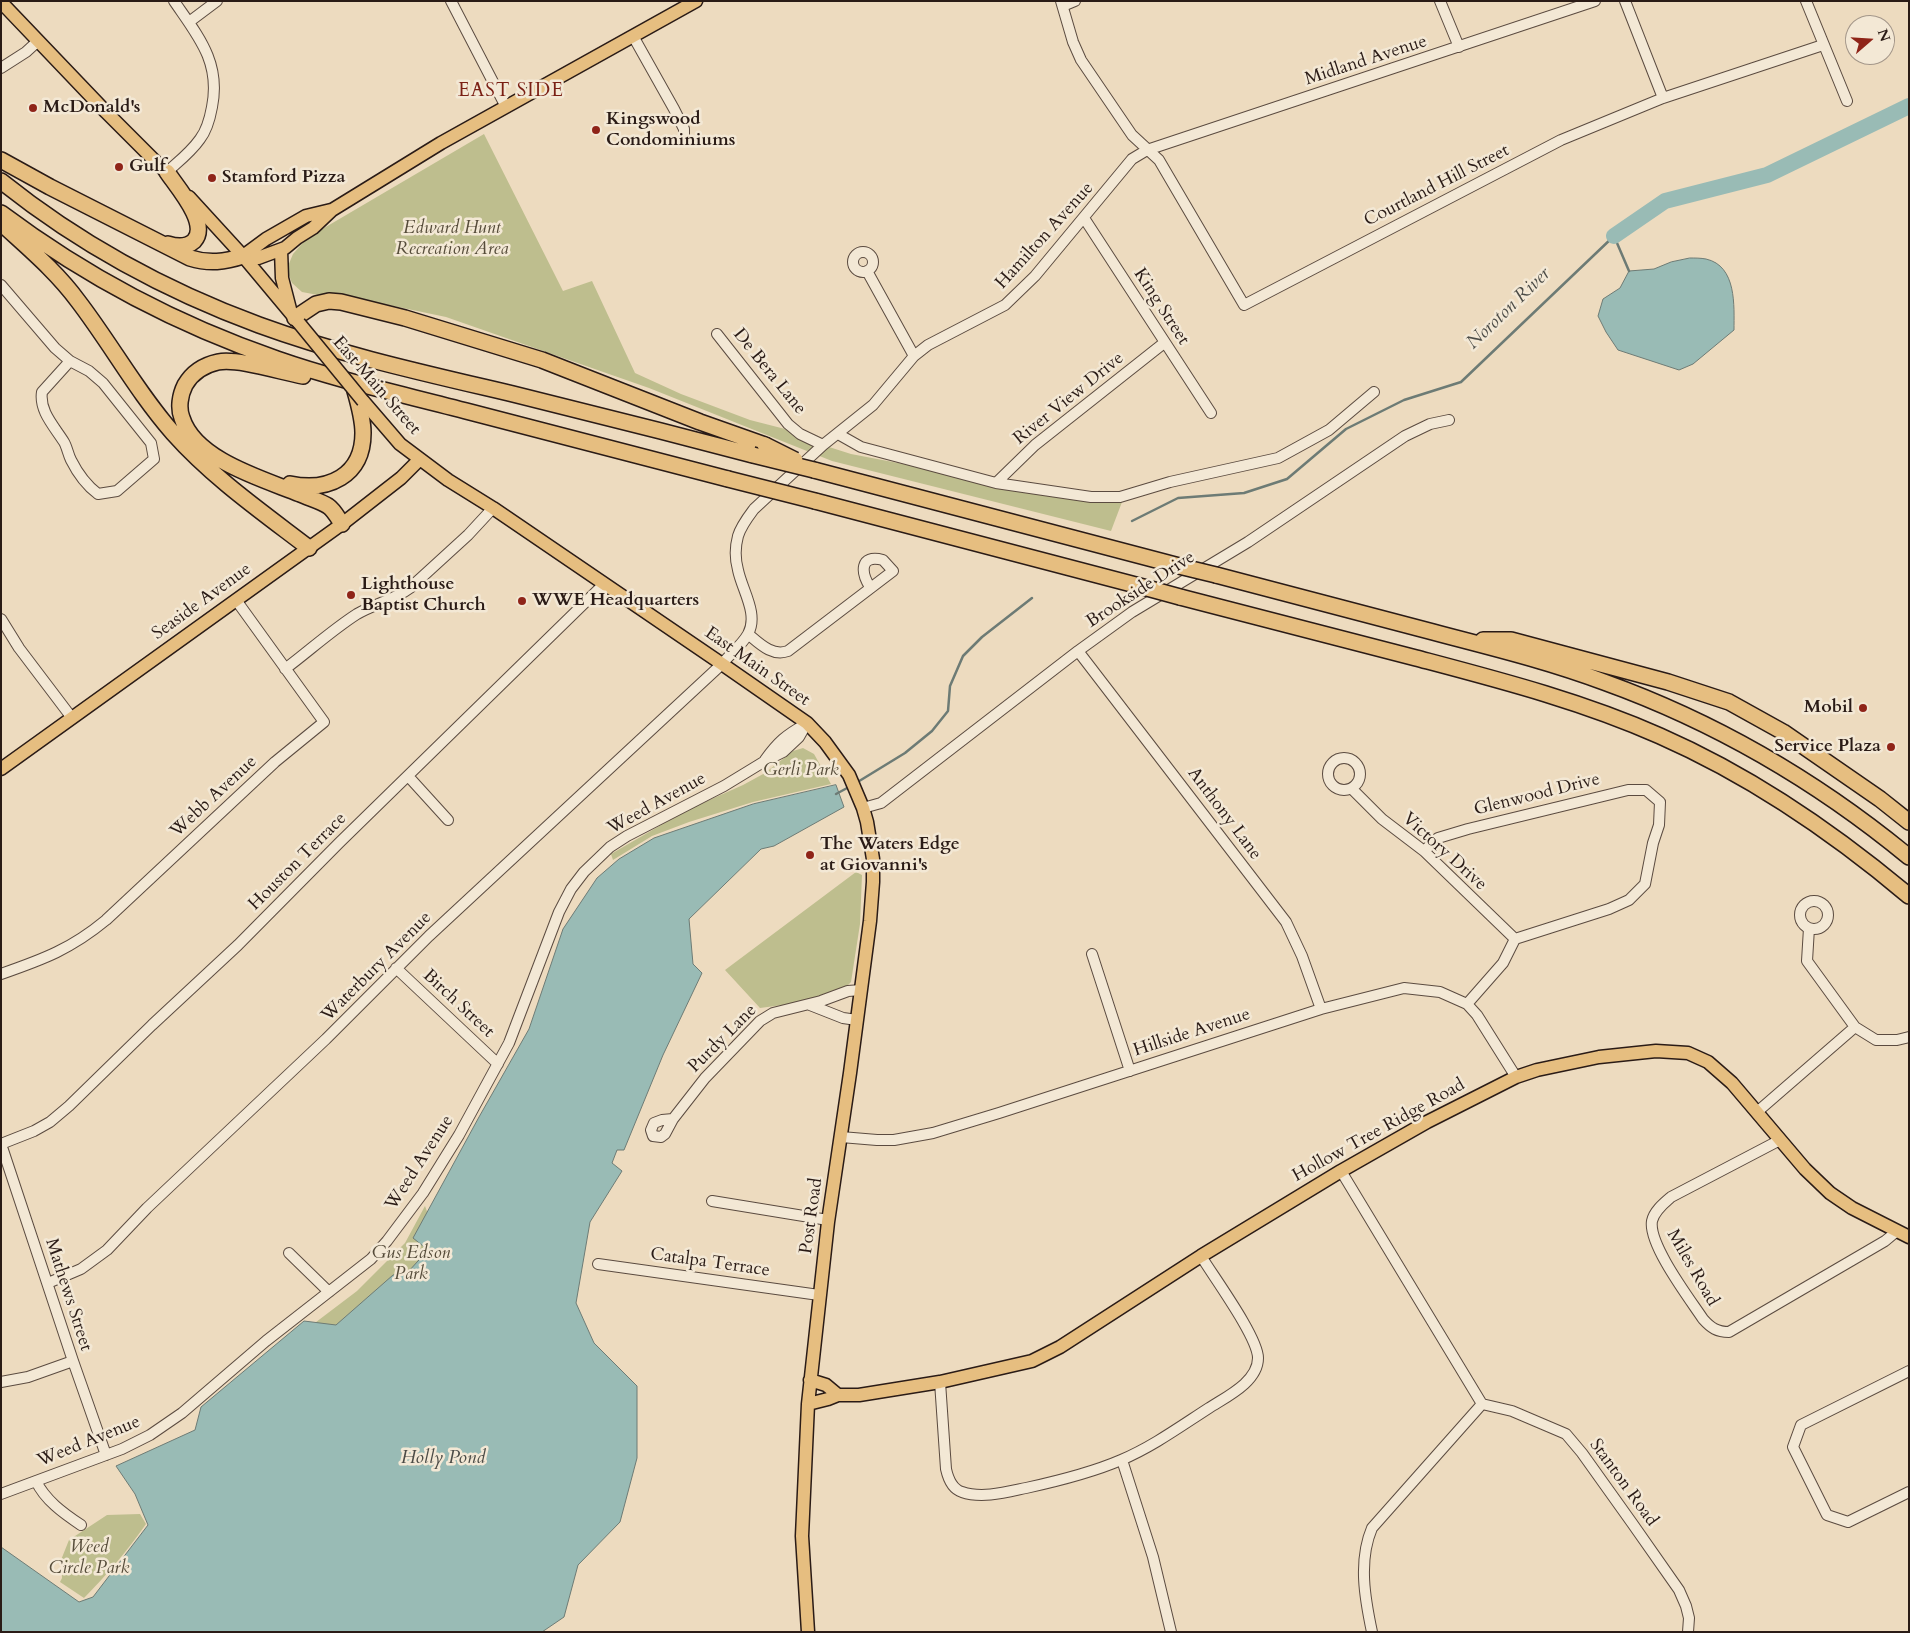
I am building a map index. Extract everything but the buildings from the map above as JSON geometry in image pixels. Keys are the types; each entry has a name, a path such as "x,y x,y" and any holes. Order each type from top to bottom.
{"highway":[{"path":"1,160 42,183 198,260 216,262 243,256"},
{"path":"120,222 176,246 187,246 192,243 198,233 198,222 167,172"},
{"path":"1,181 57,222 113,256 192,297 259,325 352,354 821,472 1464,640 1574,671 1636,694 1697,721 1756,751 1812,786 1867,824 1909,857"},
{"path":"1,213 97,277 156,308 216,336 310,369 1508,682 1570,701 1632,724 1713,762 1777,798 1858,854 1909,896"},
{"path":"1,223 68,287 147,400 186,447 234,489 309,548"},
{"path":"295,318 316,304 329,301 341,302 388,313 490,342 542,360 707,425 765,445 821,472"},
{"path":"342,524 327,506 254,476 216,456 195,440 184,424 180,405 181,394 189,379 202,367 220,361 239,362 486,416"},
{"path":"254,476 312,487 334,482 347,473 356,462 363,441 359,396"},
{"path":"1464,640 1511,640 1668,682 1729,702 1783,732 1880,799 1909,822"}],"main road":[{"path":"243,256 258,258 280,250 313,228 332,210 441,143 696,1"},
{"name":"East Main Street","path":"1,2 167,172 243,256 400,444 448,480 493,508 807,723 825,742 849,776 862,805"},
{"path":"243,256 266,239 306,216 332,210"},
{"path":"306,216 313,228"},
{"path":"280,250 282,278 295,318"},
{"name":"Seaside Avenue","path":"1,769 342,524 401,478 420,459"},
{"name":"Post Road","path":"808,1632 802,1536 810,1380 828,1220 861,990 873,882 871,843 862,805"},
{"name":"Hollow Tree Ridge Road","path":"808,1404 828,1400 838,1395 859,1395 940,1382 1032,1361 1060,1347 1201,1256 1341,1170 1427,1122 1516,1078 1537,1070 1599,1058 1656,1050 1688,1053 1708,1062 1732,1083 1805,1169 1830,1193 1852,1208 1909,1237"},
{"path":"810,1380 826,1385 838,1395"}],"street":[{"path":"167,172 200,139 210,116 215,82 208,53 174,1"},
{"path":"189,22 217,1"},
{"path":"451,1 506,107"},
{"path":"1075,1 1062,4 1073,42 1081,60 1132,135 1147,150"},
{"path":"1440,1 1459,47"},
{"name":"Midland Avenue","path":"1147,150 1595,1"},
{"path":"1625,1 1663,98"},
{"path":"1806,1 1847,101"},
{"path":"633,36 684,129 684,140"},
{"path":"1,68 38,42"},
{"name":"Courtland Hill Street","path":"1147,150 1159,160 1244,305 1561,140 1663,98 1823,45"},
{"name":"Hamilton Avenue","path":"748,634 751,612 738,572 736,558 738,534 754,509 823,445 873,405 914,356 928,345 1005,305 1035,276 1132,159 1147,150"},
{"name":"King Street","path":"1084,218 1211,413"},
{"path":"867,272 914,356"},
{"path":"1,285 62,356 98,377 151,444 154,459 117,491 98,494 86,484 72,461 65,443 44,410 41,398 42,392 70,361"},
{"name":"De Bera Lane","path":"717,334 788,424 800,434 823,445"},
{"name":"River View Drive","path":"996,483 1036,445 1164,343"},
{"path":"838,434 861,447 996,483 1091,498 1120,497 1170,482 1278,458 1329,430 1374,392"},
{"name":"Brookside Drive","path":"862,805 881,803 1078,651 1132,612 1248,542 1405,436 1430,424 1449,420"},
{"path":"285,669 356,615 372,605 403,593 468,535 493,508"},
{"name":"Houston Terrace","path":"1,1144 34,1131 50,1122 69,1106 238,945 604,584"},
{"path":"722,664 748,634 771,651 776,653 784,652 870,588"},
{"name":"Webb Avenue","path":"1,974 62,951 92,932 276,762 324,722 236,600"},
{"path":"1,619 19,648 72,718"},
{"name":"Anthony Lane","path":"1078,651 1286,922 1302,956 1321,1009"},
{"name":"Waterbury Avenue","path":"48,1283 81,1269 107,1250 147,1208 326,1040 396,968 722,664"},
{"name":"Weed Avenue","path":"1,1494 106,1455 150,1435 182,1413 266,1341 371,1258 403,1221 459,1136 516,1028 559,912 571,889 584,872 610,847 627,836 724,786 783,752 799,737 807,723"},
{"path":"408,776 448,820"},
{"name":"Victory Drive","path":"1352,788 1382,819 1424,850 1514,939"},
{"name":"Glenwood Drive","path":"1424,850 1438,838 1468,828 1628,790 1646,790 1660,802 1659,825 1653,842 1645,884 1629,900 1609,910 1514,939"},
{"path":"1809,928 1808,961 1855,1027 1876,1040 1897,1040 1909,1036"},
{"path":"1467,1004 1503,963 1514,939"},
{"path":"1092,954 1130,1071"},
{"name":"Birch Street","path":"396,968 498,1064"},
{"name":"Hillside Avenue","path":"841,1137 885,1140 933,1133 1321,1009 1404,988 1440,992 1467,1004 1477,1015 1516,1078"},
{"name":"Purdy Lane","path":"672,1119 721,1059 760,1021 773,1013 809,1005 848,991 861,990"},
{"path":"809,1005 843,1018 857,1020"},
{"path":"1757,1112 1855,1027"},
{"name":"Miles Road","path":"1780,1140 1671,1197 1658,1210 1652,1220 1652,1232 1658,1248 1702,1319 1710,1327 1719,1332 1729,1332 1885,1241 1897,1231"},
{"name":"Mathews Street","path":"1,1144 73,1362 106,1455"},
{"path":"1341,1170 1482,1404 1372,1528 1367,1539 1364,1583 1372,1632"},
{"path":"712,1201 828,1220"},
{"path":"290,1253 328,1292"},
{"path":"940,1382 946,1469 948,1478 954,1487 961,1492 983,1495 1005,1493 1061,1480 1122,1460 1164,1437 1241,1387 1256,1368 1258,1358 1248,1331 1201,1256"},
{"name":"Catalpa Terrace","path":"598,1264 819,1295"},
{"path":"1,1382 28,1377 73,1362"},
{"path":"1909,1371 1801,1425 1793,1447 1827,1515 1848,1522 1909,1492"},
{"name":"Stanton Road","path":"1482,1404 1512,1411 1566,1434 1582,1453 1679,1590 1689,1618 1688,1632"},
{"path":"1122,1460 1153,1557 1171,1632"},
{"path":"36,1481 48,1499 81,1525"}],"green space":[{"name":"Edward Hunt Recreation Area","path":"484,134 563,291 592,281 635,373 681,394 750,420 785,429 807,440 851,454 987,480 1028,492 1105,503 1122,502 1111,531 832,461 649,388 446,317 330,293 318,295 302,292 292,283 288,273 288,266 293,254 307,238"},
{"name":"Gerli Park","path":"803,748 814,754 831,784 753,802 689,822 652,836 613,860 611,854 687,810 765,773 793,751"},
{"path":"856,872 862,875 860,924 851,982 844,989 813,1001 760,1008 725,970"},
{"name":"Gus Edson Park","path":"425,1206 436,1236 438,1253 354,1328 295,1338 357,1291 405,1243"},
{"name":"Weed Circle Park","path":"140,1514 146,1524 101,1581 84,1598 60,1582 62,1578 61,1560 69,1540 107,1515"}],"water":[{"path":"1690,258 1706,259 1716,263 1728,278 1732,288 1734,330 1693,364 1679,370 1618,350 1598,316 1603,299 1620,288 1629,271 1654,269 1671,262"},
{"name":"Holly Pond","path":"836,785 844,807 774,846 761,849 689,919 693,964 702,973 663,1055 624,1150 617,1150 612,1163 622,1171 590,1222 576,1303 594,1343 637,1386 637,1458 620,1522 578,1565 564,1617 542,1632 1,1632 1,1547 79,1602 93,1597 148,1525 135,1494 116,1466 195,1430 201,1407 304,1321 336,1325 393,1275 408,1272 428,1250 413,1238 529,1029 563,929 597,878 619,859 654,838 753,804"}],"waterway":[{"name":"Noroton River","path":"1614,236 1665,201 1767,175 1909,106"},
{"name":"Noroton River","path":"1132,521 1178,498 1244,493 1287,479 1346,429 1404,400 1461,382 1614,236 1629,271"},
{"name":"Noroton River","path":"856,783 905,753 932,731 948,711 950,686 963,656 982,637 1032,598"},
{"name":"Noroton River","path":"836,794 849,787"}],"place":[{"name":"McDonald's","path":"33,108"},
{"name":"Kingswood Condominiums","path":"596,130"},
{"name":"Gulf","path":"119,167"},
{"name":"Stamford Pizza","path":"212,178"},
{"name":"Lighthouse Baptist Church","path":"351,595"},
{"name":"WWE Headquarters","path":"522,601"},
{"name":"Mobil","path":"1863,708"},
{"name":"Service Plaza","path":"1891,747"},
{"name":"The Waters Edge at Giovanni's","path":"810,855"}],"district":[{"name":"EAST SIDE","path":"511,92"}]}
